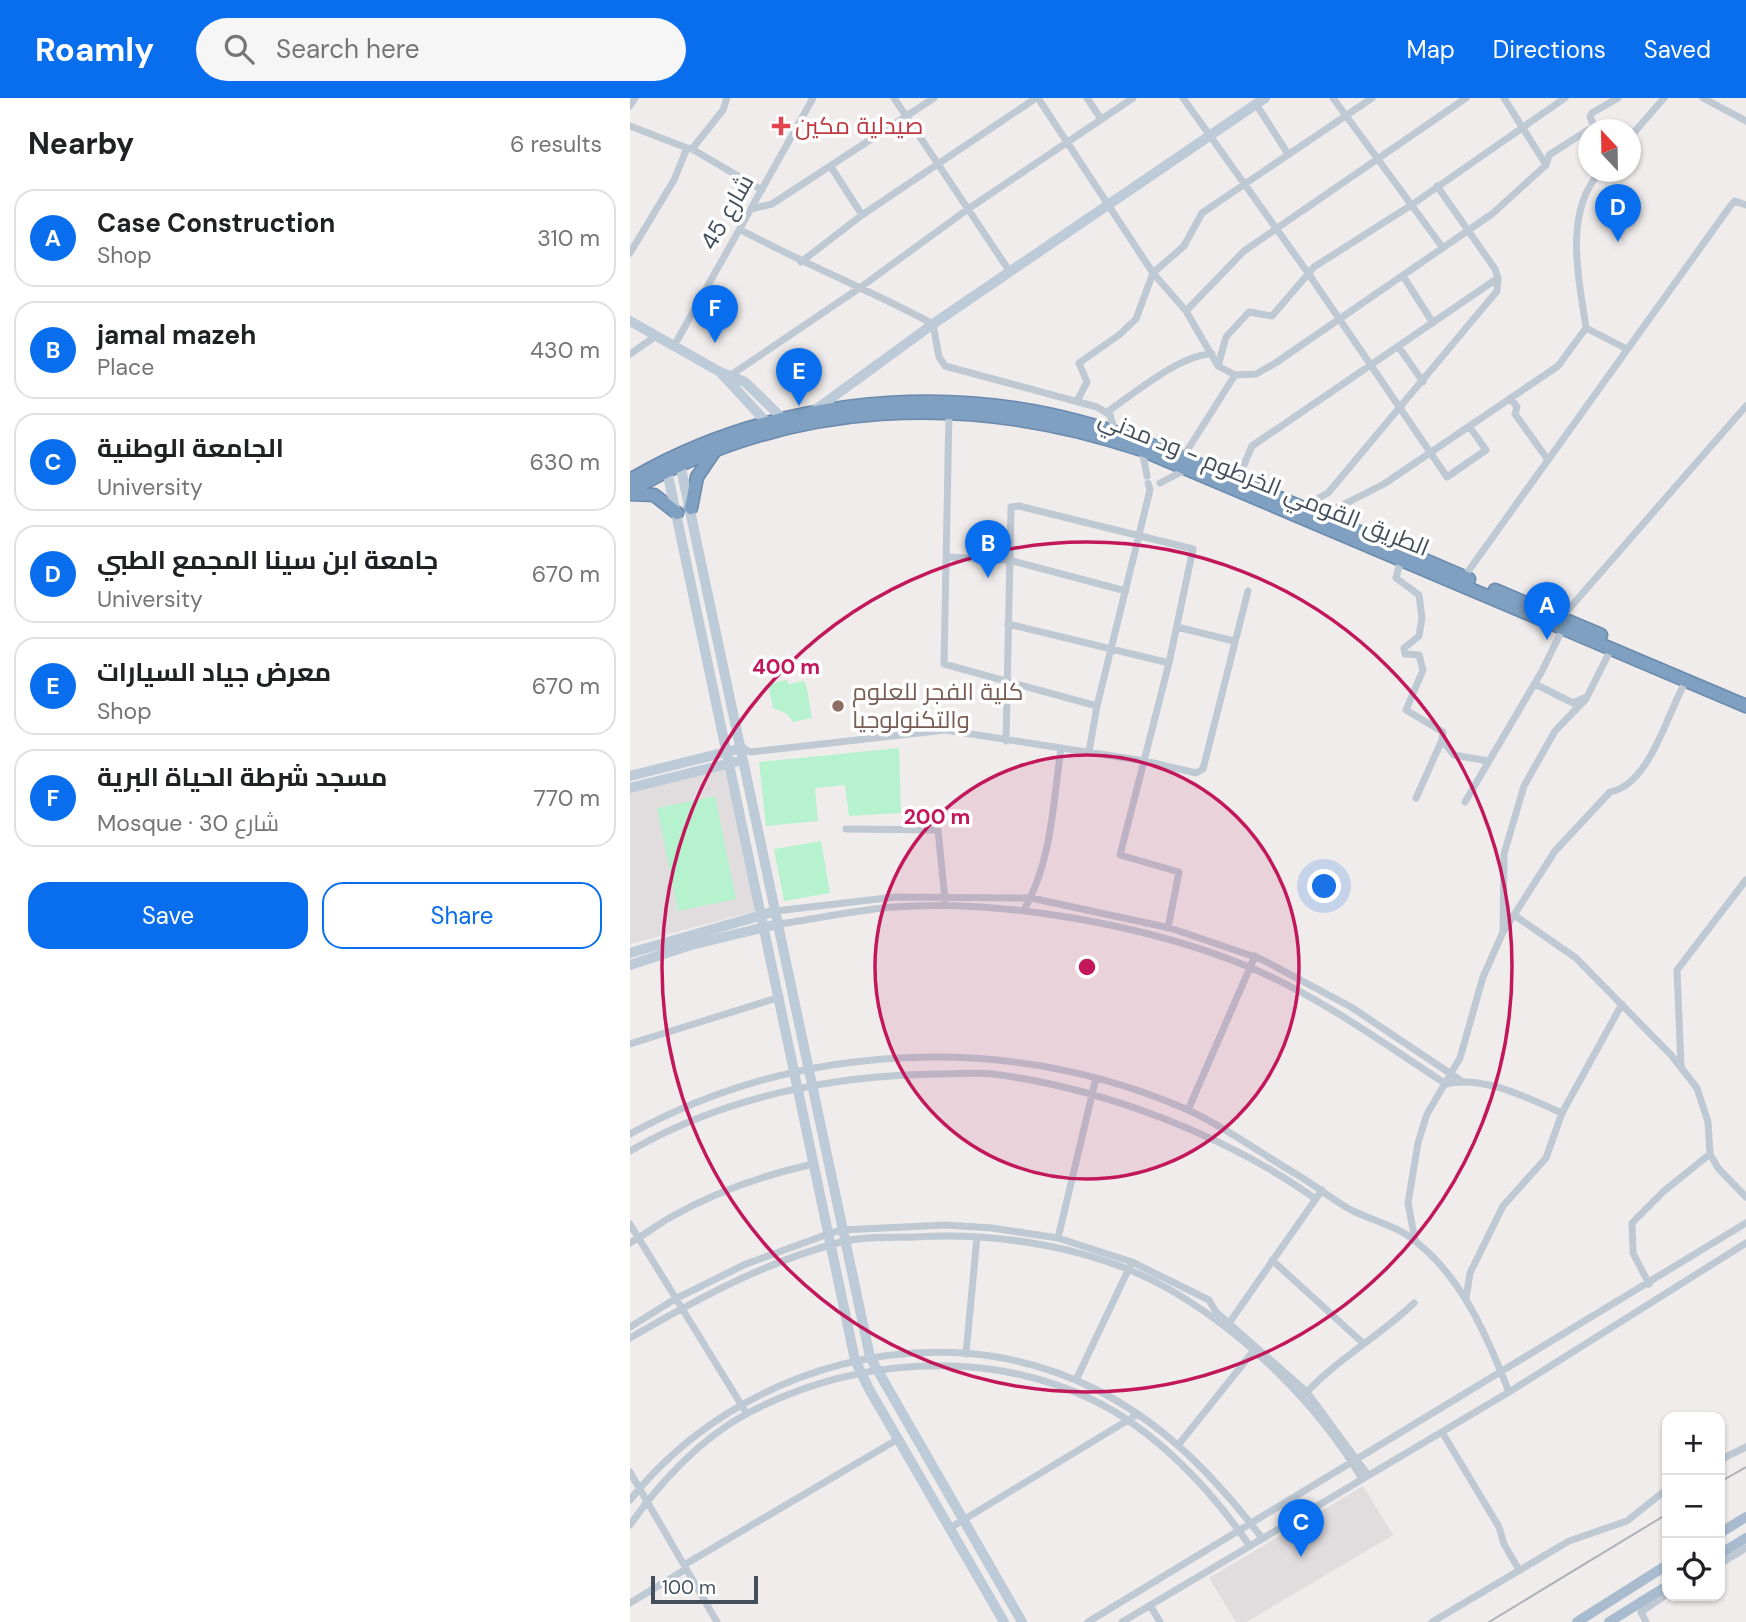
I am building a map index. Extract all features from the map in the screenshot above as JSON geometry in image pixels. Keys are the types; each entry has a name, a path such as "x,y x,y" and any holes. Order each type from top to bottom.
{"highway":[{"name":"الطريق القومي الخرطوم - ود مدني","path":"630,480 680,454 783,419 811,413 877,404 949,402 1047,414 1115,432 1401,560 1746,697"},
{"name":"الطريق القومي الخرطوم - ود مدني","path":"630,492 680,464 815,422 878,414 948,411 1047,423 1237,481 1464,577 1611,649 1746,706"},
{"path":"691,509 697,477 715,451"},
{"path":"630,492 654,495 677,513"}],"main road":[{"path":"1725,1530 1746,1517"},
{"path":"1725,1552 1745,1545"},
{"path":"1577,1622 1662,1568"},
{"path":"1608,1622 1662,1589"}],"street":[{"path":"630,106 635,98"},
{"path":"630,253 674,180 689,149 723,110 727,98"},
{"path":"800,98 811,101"},
{"path":"894,98 1010,272"},
{"path":"751,209 772,204 934,98"},
{"path":"801,262 862,215 1037,98 1153,273 1186,311 1218,366 1235,375 1256,374 1469,231 1546,165 1549,155 1578,137"},
{"path":"1087,98 1101,119"},
{"path":"726,374 861,287 968,209 1133,98"},
{"path":"1183,98 1276,227 1447,477 1486,450 1469,426"},
{"path":"1333,98 1443,248"},
{"path":"1077,401 1087,382 1079,363 1119,335 1136,319 1153,273 1184,246 1202,213 1372,98"},
{"path":"1186,311 1234,259 1276,227 1380,159 1466,98"},
{"path":"1504,98 1546,165"},
{"path":"1218,366 1226,337 1249,312 1272,316 1308,273 1413,204 1564,98"},
{"path":"1591,119 1592,113 1618,98"},
{"path":"1641,124 1664,98"},
{"path":"1703,98 1746,121"},
{"name":"شارع 45","path":"674,346 811,101"},
{"path":"811,413 933,324 1260,101 1288,154"},
{"path":"630,126 689,149 762,190"},
{"path":"831,167 862,215"},
{"path":"1321,516 1384,484 1558,366 1586,328 1577,254 1579,208 1591,182"},
{"path":"1302,508 1328,493 1497,291 1498,278 1437,186"},
{"path":"1464,577 1731,205 1735,201 1746,205"},
{"path":"741,230 801,262 861,287 933,324"},
{"path":"1403,276 1433,323"},
{"path":"1237,481 1252,446 1498,278"},
{"path":"630,321 750,386 783,419"},
{"path":"933,324 939,357 946,366 1077,401 1107,412 1115,432"},
{"path":"1586,328 1627,349"},
{"path":"630,354 656,336"},
{"path":"1398,346 1423,382"},
{"path":"1107,412 1182,360 1199,354 1212,354"},
{"path":"726,374 768,424"},
{"path":"1152,484 1185,463 1235,375"},
{"path":"1510,398 1517,407 1515,414 1548,460"},
{"path":"1465,802 1535,684 1562,623 1746,406"},
{"path":"948,411 944,664 1097,706"},
{"path":"1089,752 1097,706 1152,484 1142,450"},
{"path":"680,464 746,753 755,812 870,1357 1022,1622"},
{"path":"667,471 855,1360 1004,1622"},
{"path":"1006,741 1011,507 1019,506 1139,533 1193,549 1170,663 1120,855 1179,872 1168,928"},
{"path":"947,557 1009,561 1126,591"},
{"path":"1401,560 1396,578 1419,595 1422,618 1419,636 1404,648 1405,654 1419,656 1423,670 1406,710 1440,727 1442,740 1454,755 1488,761"},
{"path":"630,788 728,751 746,753 945,730 1145,761 1196,773 1203,769 1248,591"},
{"path":"1008,624 1170,663"},
{"path":"1177,627 1234,641"},
{"path":"1503,932 1504,854 1524,786 1555,732 1588,696 1611,649"},
{"path":"1415,1240 1408,1203 1418,1143 1427,1114 1460,1058 1483,977 1503,932 1555,851 1610,792 1623,790 1637,778 1686,681"},
{"path":"1535,684 1573,703 1588,696"},
{"path":"1416,799 1442,740"},
{"path":"1024,910 1031,898 1050,836 1060,748"},
{"path":"630,776 694,764 730,762 746,753"},
{"path":"741,815 755,812"},
{"path":"846,829 937,829 941,834 945,908"},
{"path":"1681,1067 1677,970 1746,880"},
{"path":"630,953 776,911 895,897 1031,898 1168,928 1255,956 1351,1007 1460,1080 1506,1091 1562,1113"},
{"path":"630,965 764,926 895,907 1024,910 1163,938 1250,967 1342,1017 1446,1084 1460,1080"},
{"path":"1514,915 1576,958 1681,1067 1697,1088 1708,1122 1710,1154 1718,1168 1746,1197"},
{"path":"1188,1110 1255,956"},
{"path":"630,1044 780,997"},
{"path":"1466,1299 1470,1273 1503,1206 1546,1158 1562,1113 1622,1004"},
{"path":"1342,1017 1351,1007"},
{"path":"630,1134 678,1108 754,1081 809,1069 891,1058 957,1056 1021,1061 1096,1078 1188,1110 1352,1210 1395,1227 1415,1240 1440,1263 1466,1299 1508,1392"},
{"path":"630,1151 659,1135 717,1110 797,1088 901,1074 992,1074 1091,1094 1179,1122 1315,1199"},
{"path":"1058,1238 1096,1078"},
{"path":"1649,1284 1633,1253 1630,1238 1632,1223 1655,1199 1710,1154"},
{"path":"630,1243 670,1217 734,1188 771,1174 813,1164"},
{"path":"1227,1326 1322,1190"},
{"path":"1088,1622 1746,1223"},
{"path":"630,1224 747,1414"},
{"path":"630,1338 742,1277 830,1246 843,1236 946,1225 992,1228 1058,1238 1132,1262 1209,1300 1227,1326"},
{"path":"630,1327 675,1299 746,1264 828,1234 977,1237 1087,1256 1166,1288 1227,1326 1305,1395 1356,1460 1365,1477"},
{"path":"965,1354 977,1237"},
{"path":"1122,1622 1443,1432 1746,1243"},
{"path":"1272,1260 1364,1344"},
{"path":"1076,1380 1132,1262"},
{"path":"1628,1297 1636,1313"},
{"path":"1305,1395 1414,1303"},
{"path":"1179,1444 1255,1349"},
{"path":"630,1500 677,1451 739,1404 798,1378 855,1360 925,1351 965,1354 1042,1367 1076,1380 1138,1414 1179,1444 1262,1538"},
{"path":"630,1525 647,1502 691,1455 747,1414 831,1380 875,1369 928,1365 990,1370 1036,1380 1089,1398 1127,1421 1170,1455 1249,1545"},
{"path":"950,1528 1138,1414"},
{"path":"1443,1432 1499,1527 1504,1544 1518,1568"},
{"path":"630,1603 898,1439"},
{"path":"1725,1458 1746,1447"},
{"path":"630,1472 717,1622"},
{"path":"1432,1622 1518,1568 1569,1541 1627,1521 1662,1493"},
{"path":"1725,1560 1745,1545"},
{"path":"1176,1568 1186,1583"},
{"path":"1647,1622 1641,1612 1662,1597"},
{"path":"1150,1605 1160,1622"}],"shaded area":[{"path":"724,767 756,911 630,944 630,793"},
{"path":"1363,1486 1393,1535 1247,1622 1236,1622 1209,1578"}],"green space":[{"path":"787,680 788,684 804,681 806,684 812,718 793,722 787,714 773,708 768,684"},
{"path":"899,748 901,813 849,816 845,785 815,788 818,821 766,826 759,762"},
{"path":"715,796 736,899 678,911 657,808"},
{"path":"821,841 830,893 784,901 774,849"}],"railway":[{"path":"1725,1479 1746,1467"},
{"path":"1489,1622 1662,1517"}],"place":[{"name":"صيدلية مكين","path":"781,126"},
{"name":"جامعة ابن سينا المجمع الطبي","path":"1618,242"},
{"name":"مسجد شرطة الحياة البرية","path":"715,343"},
{"name":"معرض جياد السيارات","path":"799,406"},
{"name":"jamal mazeh","path":"988,578"},
{"name":"Case Construction","path":"1547,640"},
{"name":"كلية الفجر للعلوم والتكنولوجيا","path":"838,706"},
{"name":"الجامعة الوطنية","path":"1301,1557"}]}
